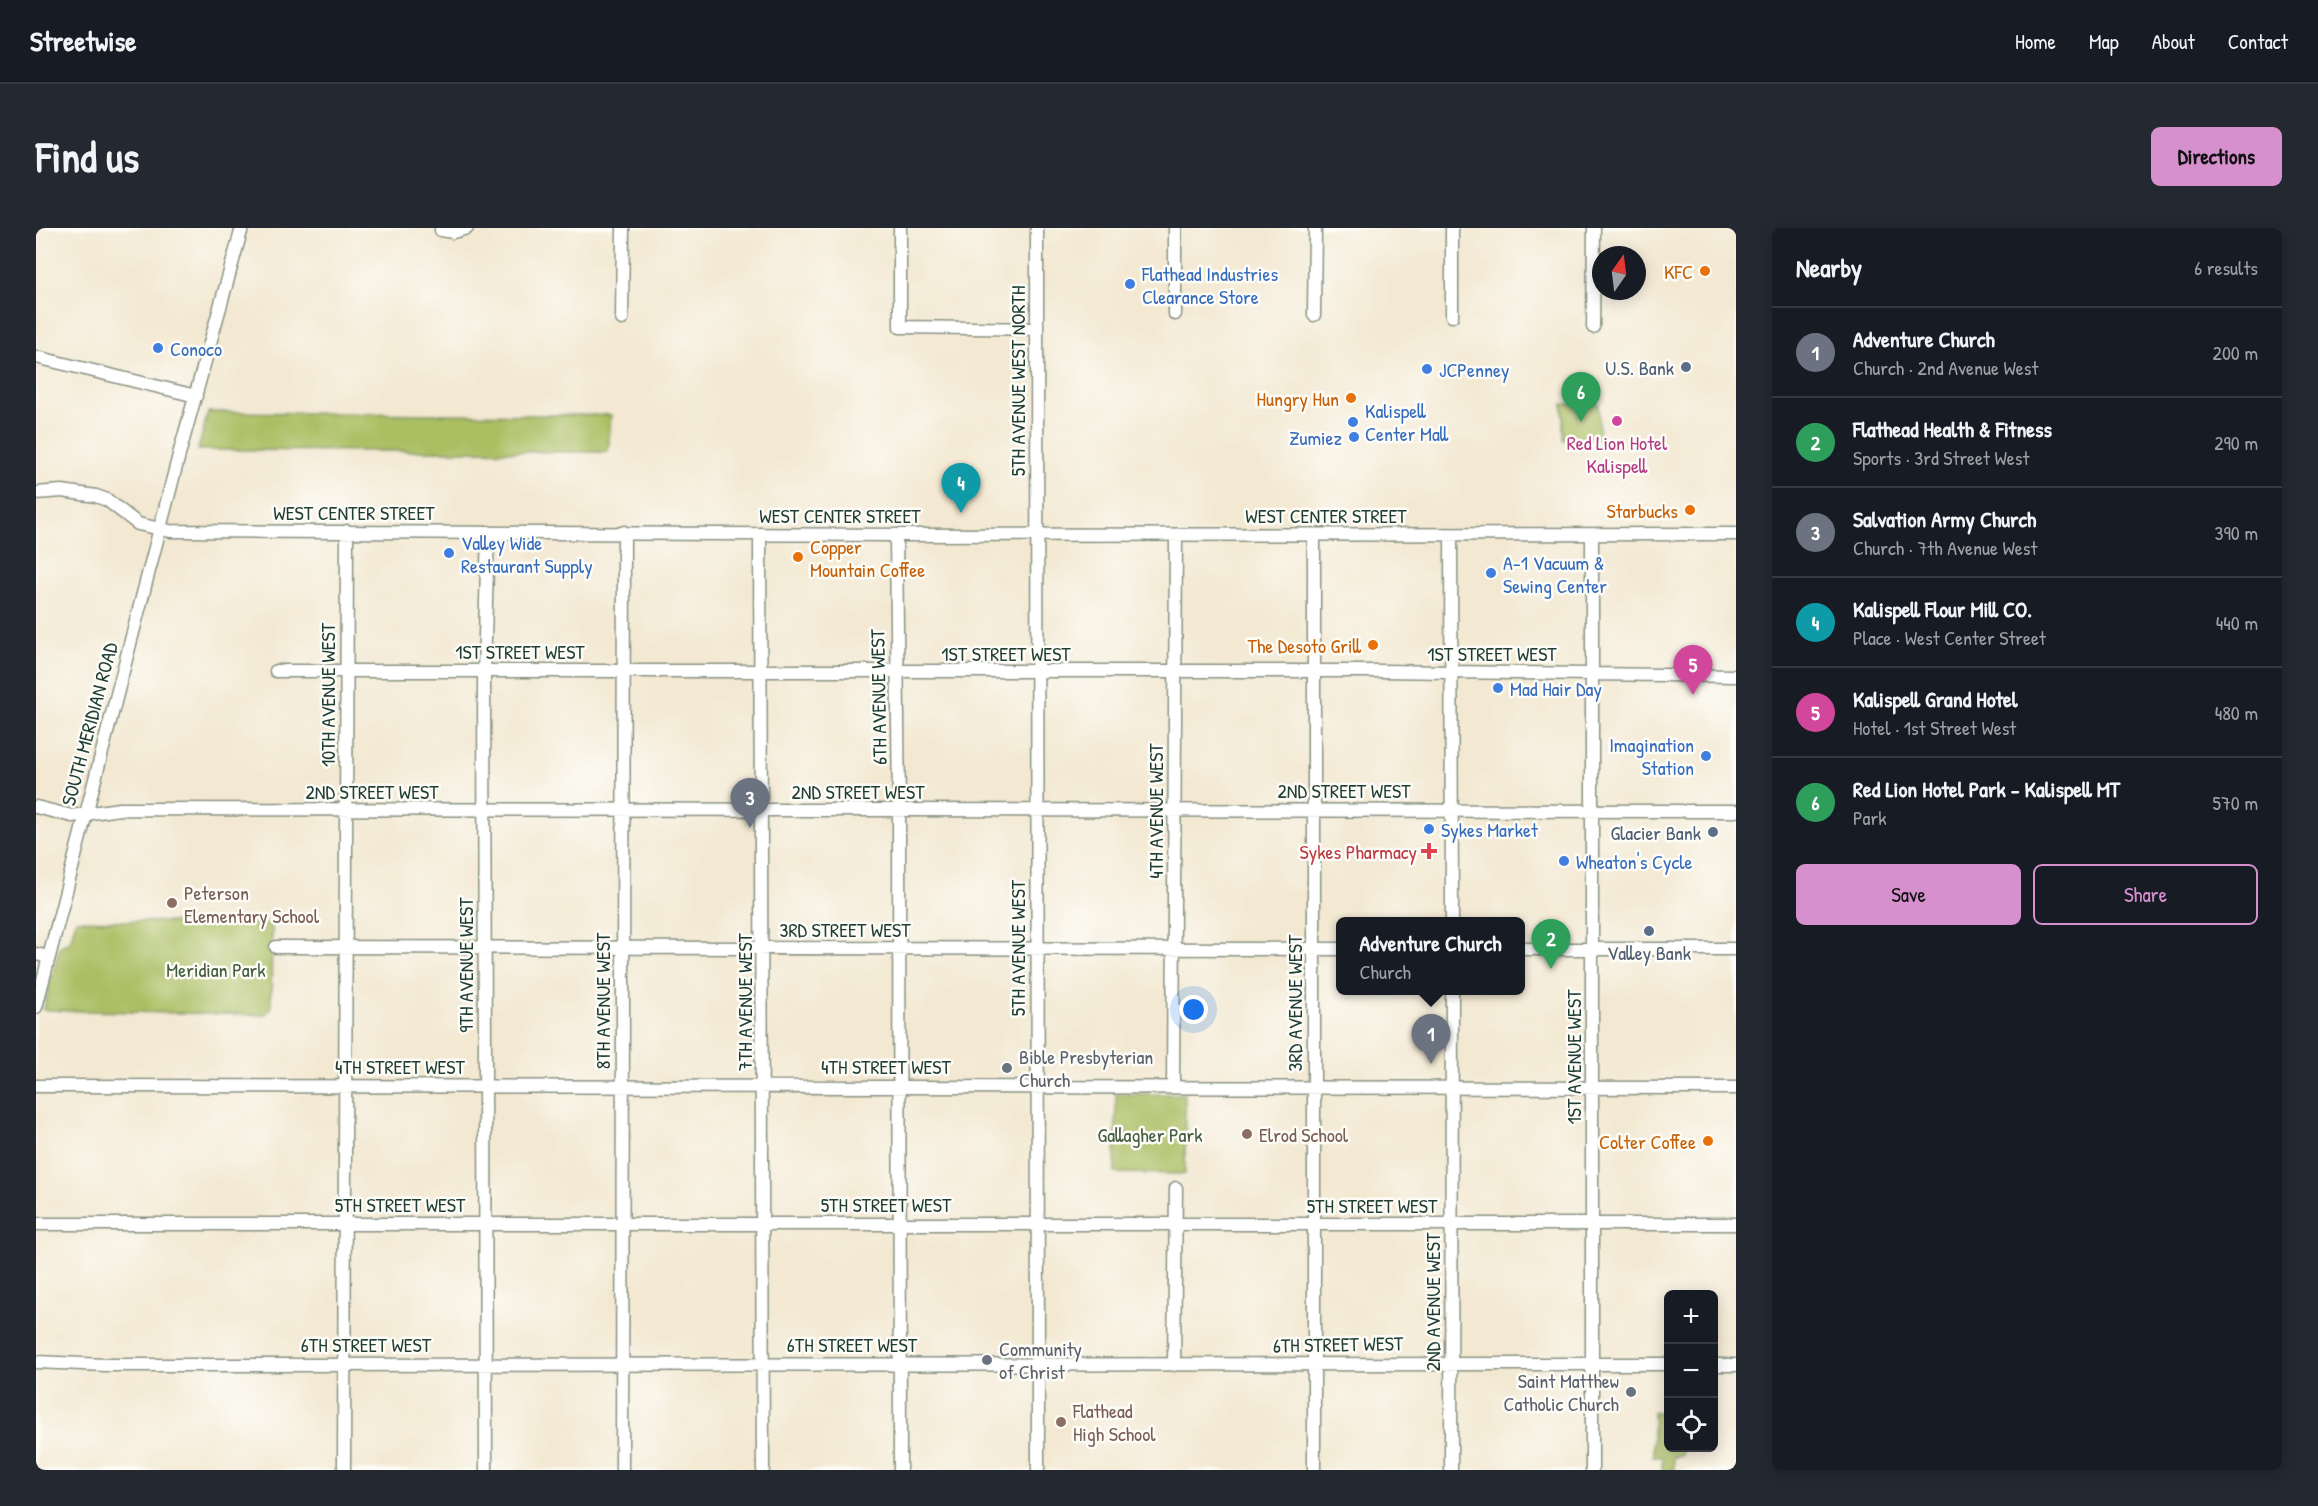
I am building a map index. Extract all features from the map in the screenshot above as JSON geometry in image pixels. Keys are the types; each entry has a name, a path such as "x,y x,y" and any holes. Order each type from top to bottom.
{"street":[{"name":"SOUTH MERIDIAN ROAD","path":"36,1007 42,955 86,814 180,451 242,228"},
{"path":"441,228 441,230 453,232 467,228"},
{"path":"622,319 623,228"},
{"path":"900,228 900,327 1037,329"},
{"name":"5TH AVENUE WEST NORTH","path":"1037,228 1037,534"},
{"path":"1175,228 1175,314"},
{"path":"1314,315 1315,228"},
{"path":"1452,228 1452,316"},
{"path":"1593,327 1594,228"},
{"path":"36,357 196,396"},
{"path":"36,493 62,491 96,496 107,500 128,518 159,530"},
{"name":"WEST CENTER STREET","path":"159,530 896,535 1592,536 1736,534"},
{"name":"10TH AVENUE WEST","path":"344,1470 347,531"},
{"name":"9TH AVENUE WEST","path":"486,1470 484,671 488,532"},
{"name":"8TH AVENUE WEST","path":"622,1470 621,1086 624,532"},
{"name":"7TH AVENUE WEST","path":"760,534 763,1470"},
{"name":"5TH AVENUE WEST","path":"1037,534 1038,1470"},
{"name":"6TH AVENUE WEST","path":"896,535 899,811 900,1470"},
{"name":"4TH AVENUE WEST","path":"1173,1087 1176,535"},
{"name":"3RD AVENUE WEST","path":"1314,535 1314,1470"},
{"path":"1451,535 1452,917"},
{"name":"1ST AVENUE WEST","path":"1592,536 1592,1470"},
{"name":"1ST STREET WEST","path":"276,671 1452,672 1736,676"},
{"name":"2ND STREET WEST","path":"36,807 72,816 119,809 1736,811"},
{"name":"3RD STREET WEST","path":"276,947 1336,949"},
{"path":"1525,949 1736,949"},
{"name":"2ND AVENUE WEST","path":"1451,1470 1452,995"},
{"name":"4TH STREET WEST","path":"36,1086 899,1085 1736,1088"},
{"path":"1174,1365 1176,1188"},
{"name":"5TH STREET WEST","path":"36,1224 1736,1224"},
{"name":"6TH STREET WEST","path":"36,1362 105,1365 345,1363 1664,1364"},
{"path":"1718,1365 1736,1365"}],"green space":[{"path":"1563,404 1599,404 1599,439 1563,440"},
{"path":"208,412 611,415 608,452 198,450"},
{"name":"Meridian Park","path":"76,920 272,924 271,1009 264,1015 43,1010 60,946 70,942"},
{"name":"Gallagher Park","path":"1116,1094 1185,1094 1185,1174 1115,1173"},
{"path":"1653,1412 1664,1412 1664,1452 1682,1452 1682,1456 1674,1457 1674,1470 1662,1470 1662,1457 1653,1456"}],"place":[{"name":"KFC","path":"1705,271"},
{"name":"Flathead Industries Clearance Store","path":"1130,284"},
{"name":"Conoco","path":"158,348"},
{"name":"U.S. Bank","path":"1686,367"},
{"name":"JCPenney","path":"1427,369"},
{"name":"Hungry Hun","path":"1351,398"},
{"name":"Red Lion Hotel Kalispell","path":"1617,421"},
{"name":"Kalispell Center Mall","path":"1353,422"},
{"name":"Red Lion Hotel Park - Kalispell MT","path":"1581,422"},
{"name":"Zumiez","path":"1354,437"},
{"name":"Starbucks","path":"1690,510"},
{"name":"Kalispell Flour Mill CO.","path":"961,513"},
{"name":"Valley Wide Restaurant Supply","path":"449,553"},
{"name":"Copper Mountain Coffee","path":"798,557"},
{"name":"A-1 Vacuum & Sewing Center","path":"1491,573"},
{"name":"The Desoto Grill","path":"1373,645"},
{"name":"Mad Hair Day","path":"1498,688"},
{"name":"Kalispell Grand Hotel","path":"1693,695"},
{"name":"Imagination Station","path":"1706,756"},
{"name":"Salvation Army Church","path":"750,828"},
{"name":"Sykes Market","path":"1429,829"},
{"name":"Glacier Bank","path":"1713,832"},
{"name":"Sykes Pharmacy","path":"1429,851"},
{"name":"Wheaton's Cycle","path":"1564,861"},
{"name":"Peterson Elementary School","path":"172,903"},
{"name":"Valley Bank","path":"1649,931"},
{"name":"Flathead Health & Fitness","path":"1551,969"},
{"name":"Adventure Church","path":"1431,1064"},
{"name":"Bible Presbyterian Church","path":"1007,1068"},
{"name":"Elrod School","path":"1247,1134"},
{"name":"Colter Coffee","path":"1708,1141"},
{"name":"Community of Christ","path":"987,1360"},
{"name":"Saint Matthew Catholic Church","path":"1631,1392"},
{"name":"Flathead High School","path":"1061,1422"}]}
